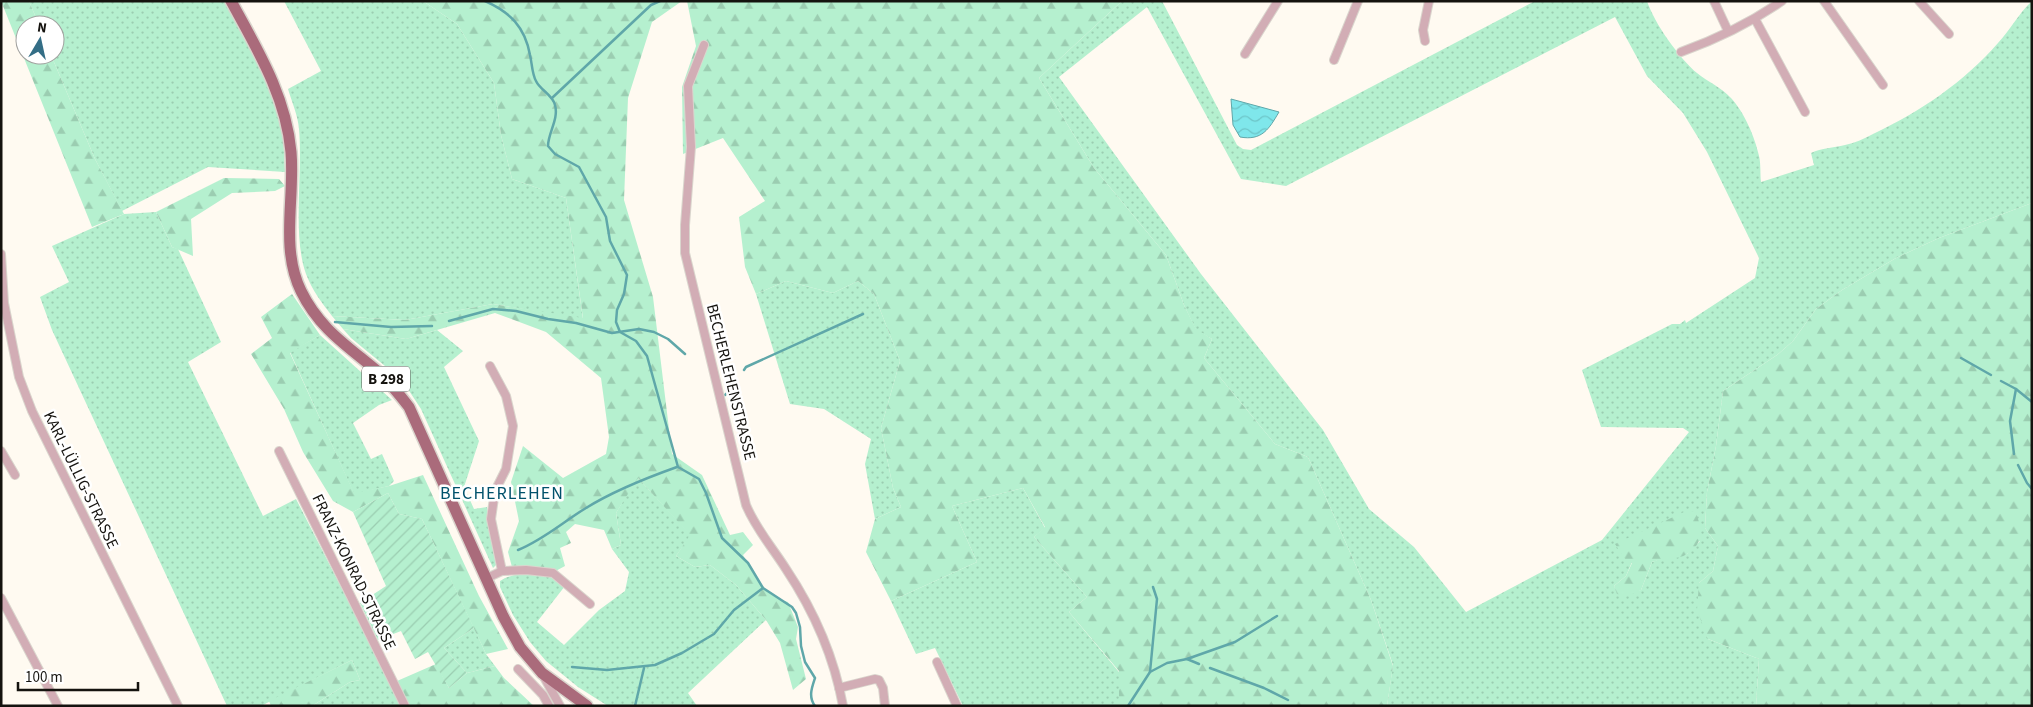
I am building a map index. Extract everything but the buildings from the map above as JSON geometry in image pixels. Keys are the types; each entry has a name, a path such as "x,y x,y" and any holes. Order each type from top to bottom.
{"main road":[{"name":"B 298","path":"231,1 275,85 288,131 291,155 290,247 293,268 300,290 312,312 327,330 390,383 409,407 503,616 520,647 542,674 580,704"}],"street":[{"path":"1245,54 1278,1"},
{"path":"1334,60 1358,1"},
{"path":"1425,41 1423,30 1429,1"},
{"path":"1714,1 1728,31"},
{"path":"1681,52 1722,37 1728,31 1755,19 1782,1"},
{"path":"1824,1 1884,85"},
{"path":"1919,1 1949,34"},
{"path":"1755,19 1805,112"},
{"name":"BECHERLEHENSTRASSE","path":"704,45 688,86 691,147 685,225 685,253 746,505 758,530 785,567 808,606 827,648 843,706"},
{"name":"KARL-LÜLLIG-STRASSE","path":"1,254 4,303 19,377 32,411 178,706"},
{"path":"490,366 506,396 513,426 506,469 495,491 491,519 502,571"},
{"path":"1,451 15,475"},
{"name":"FRANZ-KONRAD-STRASSE","path":"279,451 405,706"},
{"path":"486,578 502,571 526,570 553,574 590,604"},
{"path":"1,598 58,706"},
{"path":"937,662 957,706"},
{"path":"518,669 543,695 549,706"},
{"path":"542,674 560,706"},
{"path":"839,688 875,679 879,680 883,688 885,706"}],"green space":[{"path":"1,1 29,1 35,15 15,15 15,36"},
{"path":"29,1 224,1 255,57 275,100 282,129 285,172 208,167 122,211 95,159 55,65 65,65 65,15 35,15"},
{"path":"284,1 423,1 457,24 494,83 501,135 512,179 566,198 583,319 493,304 405,320 332,316 311,285 302,258 299,222 299,129 288,89 321,71"},
{"path":"423,1 682,1 652,22 628,98 624,200 653,297 672,454 702,475 730,535 743,532 753,545 743,555 760,584 772,595 788,602 798,627 796,639 806,679 793,690 780,643 766,620 736,585 710,565 695,567 676,556 690,535 638,478 616,513 621,545 612,549 604,530 575,524 566,532 571,543 560,548 565,566 552,573 512,567 508,552 519,521 511,482 523,446 563,478 606,454 609,437 601,378 546,332 495,313 406,339 343,329 332,316 405,320 493,304 583,318 566,198 512,179 501,135 494,83 457,24"},
{"path":"687,1 1122,1 1039,78 1094,168 1166,255 1184,305 1196,329 1212,339 1204,358 1275,444 1308,457 1371,600 1393,666 1387,706 1119,706 1119,671 1069,612 1087,597 1034,537 1045,527 1023,488 952,506 977,562 891,601 866,552 875,519 901,507 893,488 881,428 900,361 874,294 858,281 833,293 786,281 756,294 745,267 739,217 765,201 723,138 683,154 682,87 696,46"},
{"path":"1122,1 1162,1 1237,145 1243,149 1251,150 1535,1 1647,1 1661,30 1683,59 1697,73 1727,94 1740,110 1752,133 1757,149 1761,182 1814,165 1811,153 1863,139 1924,106 1971,71 2002,38 2032,1 2032,203 1939,238 1896,258 1842,290 1816,309 1793,341 1777,355 1723,391 1716,446 1707,492 1705,528 1718,546 1713,571 1699,583 1708,639 1759,659 1756,706 1387,706 1393,665 1371,600 1308,457 1275,444 1204,358 1212,339 1196,330 1184,305 1166,255 1094,168 1039,78","holes":["1147,7 1241,179 1286,186 1615,17 1647,76 1683,113 1707,152 1759,258 1755,278 1686,323 1685,320 1680,324 1672,324 1582,370 1601,427 1683,428 1689,432 1602,540 1466,612 1414,547 1369,509 1323,430 1201,274 1059,77","1700,541 1687,554 1652,562 1641,590 1618,594 1614,586 1626,576 1632,562"]},
{"path":"27,65 55,65 95,159 124,214 92,227"},
{"path":"224,178 279,179 285,186 275,191 232,193 191,219 193,256 172,247 156,212"},
{"path":"2032,203 2032,706 1756,706 1759,659 1708,639 1697,610 1699,583 1713,571 1718,546 1705,528 1707,492 1716,446 1723,391 1777,355 1793,341 1816,309 1842,290 1896,258 1939,238"},
{"path":"156,212 172,247 178,249 221,342 188,362 263,516 296,499 402,706 312,706 350,682 360,680 352,660 261,706 227,706 52,330 40,297 69,282 52,246 124,214"},
{"path":"786,281 833,293 858,281 874,294 900,361 881,428 893,488 901,507 875,519 865,464 871,439 824,409 790,404 756,294"},
{"path":"292,294 320,335 290,353 354,493 389,486 423,475 479,596 508,649 486,654 422,519 399,514 388,493 353,512 333,501 303,452 284,409 251,354 272,338 261,317"},
{"path":"343,329 406,339 437,330 463,351 444,367 479,441 464,487 474,509 487,507 496,565 493,568 421,409 402,380 351,338"},
{"path":"320,335 392,400 379,405 353,423 371,459 382,454 394,481 389,486 354,494 290,352"},
{"path":"637,477 691,535 676,556 695,567 710,565 736,585 766,620 688,693 697,706 608,706 578,687 546,661 530,642 513,615 500,587 500,581 505,578 530,573 548,575 565,586 537,622 564,645 599,610 625,591 629,572 612,549 621,545 616,513"},
{"path":"1023,488 1045,528 1034,537 1087,597 1069,612 1119,672 1120,706 963,706 935,648 916,654 891,601 977,562 952,506"},
{"path":"388,493 399,514 422,519 474,628 444,648 467,673 449,688 428,652 415,659 401,631 378,640 360,603 386,586 353,512"},
{"path":"1695,511 1700,534 1697,545 1693,550 1679,557 1652,562 1641,590 1628,596 1617,594 1614,586 1626,576 1632,563 1625,559 1615,544 1684,512"},
{"path":"474,628 486,654 495,666 467,673 444,648"},
{"path":"352,660 360,680 350,682 312,706 271,706 269,701"},
{"path":"436,664 449,688 467,673 495,666 504,678 534,706 409,706 397,681"}],"water":[{"path":"1231,99 1279,112 1272,124 1264,132 1254,137 1240,137 1233,125"}],"waterway":[{"path":"485,1 509,16 524,36 528,45 535,78 540,87 552,98 555,105 555,121 548,146 555,154 579,167 606,217 610,241 627,275 624,294 617,310 616,322 620,332 636,341 647,356 678,467 699,479 722,538 748,563 763,588 792,607 796,613 805,662 815,678 811,696 815,706"},
{"path":"552,98 651,5 660,1"},
{"path":"449,321 493,309 516,311 548,319 576,323 612,333 639,329 654,332 668,339 685,354"},
{"path":"744,370 746,367 863,314"},
{"path":"335,322 391,327 432,326"},
{"path":"1961,358 1991,375"},
{"path":"2001,381 2016,389 2032,402"},
{"path":"725,395 735,386"},
{"path":"2014,454 2010,421 2016,389"},
{"path":"2018,465 2032,489"},
{"path":"518,550 619,490 677,467"},
{"path":"1150,672 1157,599 1153,587"},
{"path":"572,667 607,670 655,665 682,653 714,634 734,610 763,588"},
{"path":"1128,706 1150,672 1167,663 1187,659 1235,642 1277,616"},
{"path":"1187,659 1199,664"},
{"path":"635,706 644,668"},
{"path":"1210,668 1264,688 1288,700"}],"district":[{"name":"BECHERLEHEN","path":"502,493"}]}
